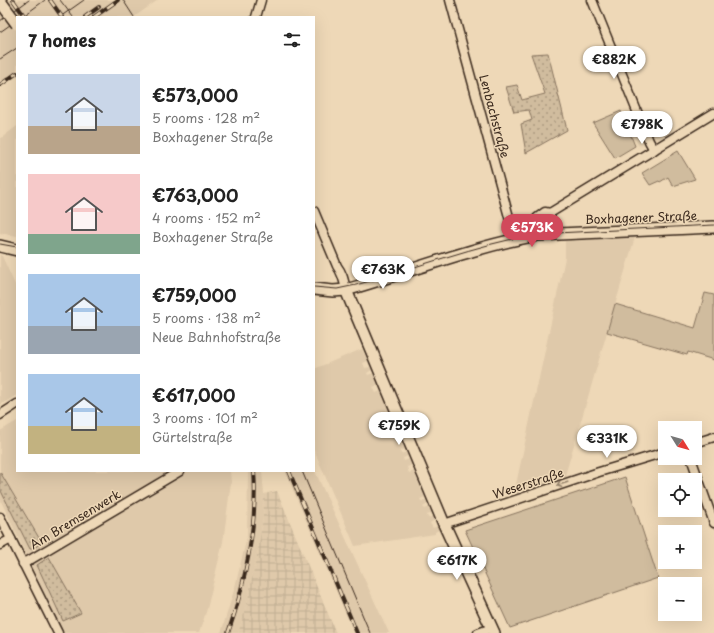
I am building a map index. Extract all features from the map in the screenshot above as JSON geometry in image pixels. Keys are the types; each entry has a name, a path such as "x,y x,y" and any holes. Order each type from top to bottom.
{"main road":[{"path":"0,1 16,23"},
{"name":"Boxhagener Straße","path":"315,289 333,291 346,290 515,239 542,235 714,227"},
{"path":"0,246 16,250"},
{"path":"346,290 444,524 493,630"}],"street":[{"path":"256,16 261,0"},
{"name":"Lenbachstraße","path":"450,0 515,239"},
{"path":"592,0 654,150"},
{"path":"542,235 537,218 545,212 550,213 714,113"},
{"path":"315,213 340,271 346,290"},
{"path":"0,414 16,405"},
{"path":"702,441 714,437"},
{"name":"Weserstraße","path":"444,524 620,465 658,454"},
{"path":"693,465 714,523"},
{"name":"Am Bremsenwerk","path":"23,564 178,472"},
{"path":"0,517 58,633"},
{"path":"0,545 11,538"},
{"path":"478,633 493,630"}],"shaded area":[{"path":"0,0 158,0 135,16 16,16 16,77 0,88"},
{"path":"548,53 567,130 526,153 521,124 532,120 529,110 514,112 506,87 517,85 522,100 545,94 531,54"},
{"path":"621,111 635,146 615,158 593,123"},
{"path":"16,127 16,236 0,233 0,139"},
{"path":"678,151 695,179 673,186 668,177 660,182 659,181 650,185 642,173"},
{"path":"635,237 566,472 567,477 516,494 515,489 565,258 565,241"},
{"path":"0,255 2,256 16,287 16,396 0,405"},
{"path":"705,293 714,295 714,360 688,352 687,355 607,332 615,304 695,328"},
{"path":"362,349 368,361 363,363 365,368 370,367 372,370 367,373 368,375 373,373 378,385 373,387 376,393 380,391 389,410 384,413 388,424 393,422 398,433 393,435 394,438 399,436 401,441 397,443 398,446 403,444 405,449 400,451 401,454 406,452 408,456 403,458 404,461 409,459 412,465 407,467 409,473 414,471 425,497 420,499 422,502 426,500 428,504 423,507 425,509 429,507 432,513 427,515 428,518 433,516 435,520 430,523 433,528 437,526 439,530 435,532 435,534 355,546 315,452 315,369"},
{"path":"16,422 16,472 230,472 231,482 223,542 207,609 199,633 63,633 0,499 0,431"},
{"path":"315,471 389,633 354,633 285,472"},
{"path":"0,472 42,543 32,549 30,549 0,489"},
{"path":"248,472 262,472 264,494 263,518 247,603 238,633 221,633 235,587 247,537"},
{"path":"625,477 658,578 510,628 465,530"},
{"path":"277,491 336,633 238,633 247,603 258,550 263,518 264,494"},
{"path":"49,557 81,613 63,621 37,565"}],"tram line":[{"path":"0,21 29,0"},
{"path":"23,16 45,0"},
{"path":"60,0 72,16"},
{"path":"61,16 84,0"},
{"path":"123,0 133,16"},
{"path":"0,32 16,21"},
{"path":"0,59 16,49"},
{"path":"315,287 337,289 356,285 468,250 537,234 714,225"},
{"path":"0,244 16,247"},
{"path":"302,472 370,633"}],"railway":[{"path":"13,0 24,16"},
{"path":"50,0 61,16"},
{"path":"95,16 118,0"},
{"path":"86,16 99,7"},
{"path":"0,85 16,74"},
{"path":"228,633 240,595 249,553 254,511 254,472"},
{"path":"289,472 357,633"}]}
